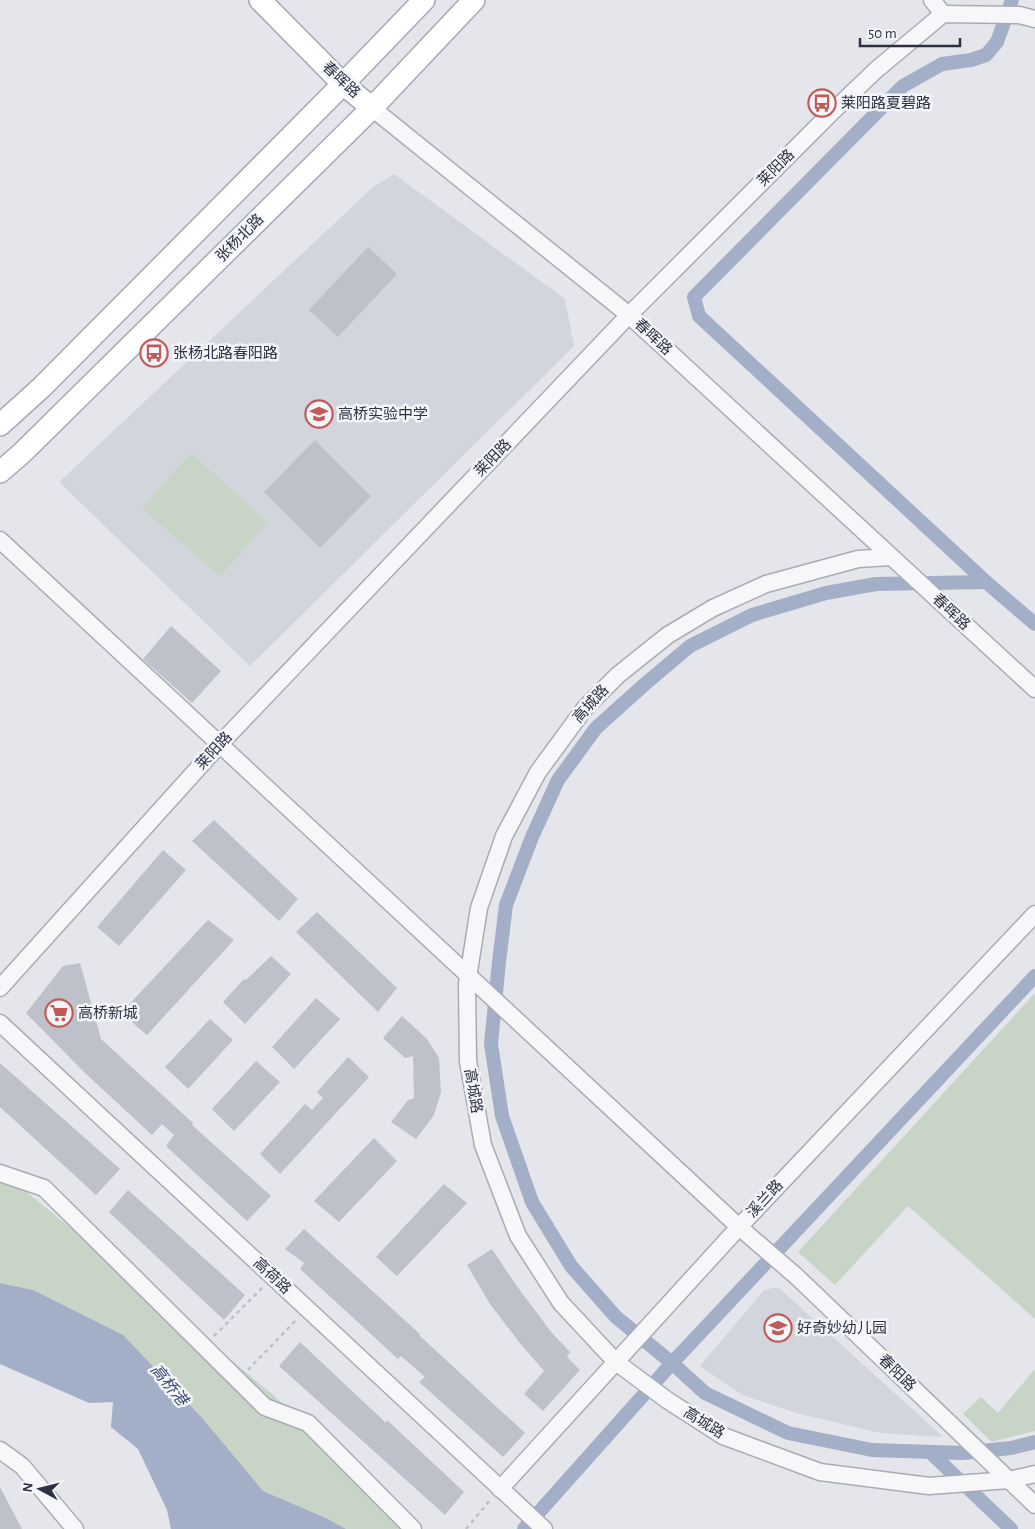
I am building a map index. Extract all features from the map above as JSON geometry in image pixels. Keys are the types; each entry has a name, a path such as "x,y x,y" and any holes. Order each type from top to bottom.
{"main road":[{"name":"春晖路","path":"260,0 343,84 372,108"},
{"path":"0,425 42,387 424,0"},
{"name":"张杨北路","path":"0,472 29,446 372,108 474,0"}],"street":[{"path":"932,0 943,14 1015,14 1035,19"},
{"name":"莱阳路","path":"0,988 219,745 629,315 830,114 876,70 943,14"},
{"name":"春晖路","path":"372,108 629,315 1035,689"},
{"name":"春阳路","path":"0,540 485,993 739,1227 796,1276 1035,1505"},
{"name":"高城路","path":"891,556 858,559 766,584 713,608 668,635 618,675 585,708 538,772 504,836 480,908 468,977 468,1061 483,1145 518,1236 561,1303 616,1362 667,1400 723,1436 820,1472 929,1486 1009,1480 1035,1474"},
{"name":"溪兰路","path":"500,1488 739,1227 1035,914"},
{"name":"高荷路","path":"0,1024 544,1529"},
{"path":"0,1173 44,1188 265,1407 308,1423 413,1529"},
{"path":"0,1450 22,1466 75,1529"}],"path":[{"path":"204,1346 273,1277"},
{"path":"238,1380 307,1309"},
{"path":"466,1529 500,1488"}],"shaded area":[{"name":"高桥实验中学","path":"394,174 565,299 574,346 250,666 59,482 372,188"},
{"name":"好奇妙幼儿园","path":"778,1287 943,1437 880,1433 796,1413 742,1395 700,1366 764,1290"}],"green space":[{"path":"191,453 268,522 220,577 142,508"},
{"path":"1035,993 1035,1319 908,1206 835,1285 798,1252"},
{"path":"0,1170 271,1393 417,1529 346,1529 326,1518 263,1491 203,1419 33,1290 0,1283"},
{"path":"1035,1369 1035,1431 992,1442 963,1414 981,1397 998,1413"}],"water":[{"name":"高桥港","path":"0,1283 33,1290 123,1335 203,1419 263,1491 326,1518 346,1529 171,1529 167,1510 138,1449 111,1427 113,1402 89,1403 0,1364"}],"building":[{"path":"368,247 397,274 338,337 309,310"},
{"path":"315,440 371,496 320,548 264,492"},
{"path":"171,626 221,671 192,703 143,659"},
{"path":"214,820 298,899 279,921 192,841"},
{"path":"163,850 186,870 119,946 97,927"},
{"path":"317,912 397,988 378,1012 296,932"},
{"path":"208,920 234,940 147,1035 121,1013"},
{"path":"271,956 291,974 245,1024 223,1002 244,979 246,980"},
{"path":"80,963 101,1039 271,1196 247,1221 166,1146 174,1135 162,1124 152,1135 84,1072 26,1013 63,966"},
{"path":"316,998 340,1019 294,1069 272,1047"},
{"path":"402,1016 427,1039 439,1058 441,1092 434,1115 416,1139 391,1122 408,1100 414,1098 413,1056 405,1058 383,1038"},
{"path":"210,1019 233,1040 188,1089 165,1067"},
{"path":"348,1057 369,1077 280,1174 260,1154 305,1104 312,1110 323,1098 317,1092"},
{"path":"256,1061 280,1082 234,1131 212,1109"},
{"path":"0,1063 120,1169 96,1195 0,1107"},
{"path":"374,1138 397,1161 339,1222 314,1201"},
{"path":"444,1184 467,1203 397,1276 376,1257"},
{"path":"128,1190 245,1295 224,1320 109,1212"},
{"path":"304,1229 420,1334 525,1433 503,1457 419,1382 425,1377 401,1356 398,1359 300,1269 304,1263 285,1249"},
{"path":"492,1249 552,1333 570,1352 567,1357 580,1370 543,1411 524,1394 544,1371 490,1304 467,1265"},
{"path":"300,1342 386,1423 387,1420 464,1492 445,1515 279,1366"},
{"path":"0,1487 22,1529 0,1529"}],"waterway":[{"path":"1012,0 997,42 986,55 971,60 942,64 903,86 694,297 699,316 986,582 1035,624"},
{"path":"986,582 876,584 826,593 752,615 690,646 596,728 558,780 532,837 506,905 491,1044 502,1116 532,1202 571,1266 616,1317 705,1393 788,1433 872,1450 963,1453 1011,1448 1035,1442"},
{"path":"524,1529 672,1363 1035,976"},
{"path":"931,1453 1011,1529"}],"place":[{"name":"莱阳路夏碧路","path":"822,103"},
{"name":"张杨北路春阳路","path":"154,353"},
{"name":"高桥实验中学","path":"319,414"},
{"name":"高桥新城","path":"59,1013"},
{"name":"好奇妙幼儿园","path":"778,1328"}]}
